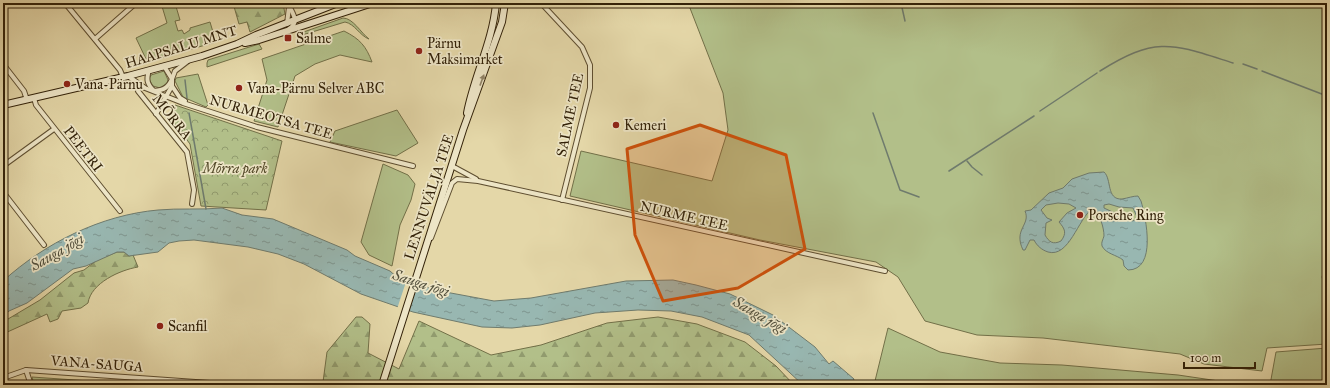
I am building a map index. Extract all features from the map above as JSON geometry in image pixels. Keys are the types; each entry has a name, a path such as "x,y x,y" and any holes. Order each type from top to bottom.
{"main road":[{"name":"HAAPSALU MNT","path":"3,105 125,77 190,59 238,44 256,35 338,3"},
{"path":"238,44 266,38 373,3"},
{"name":"LENNUVÄLJA TEE","path":"463,130 471,92 493,23 496,3"},
{"name":"LENNUVÄLJA TEE","path":"382,385 463,130 502,22 505,3"}],"street":[{"path":"65,3 125,77"},
{"path":"95,40 136,3"},
{"name":"SALME TEE","path":"541,3 582,47 587,55 591,70 590,88 562,200"},
{"path":"285,32 293,26 295,21 293,12 288,5"},
{"path":"287,24 288,5"},
{"path":"149,70 146,78 148,85 154,91 162,90 169,85 175,71 190,59"},
{"path":"3,64 24,91 27,100"},
{"path":"156,114 168,96 172,86 172,79 164,66"},
{"name":"NURMEOTSA TEE","path":"125,77 145,88 256,127 413,166"},
{"path":"172,86 180,98 190,104"},
{"name":"MÕRRA","path":"138,91 187,152 194,190 192,204"},
{"name":"PEETRI","path":"34,98 36,105 54,129 120,211"},
{"path":"3,166 54,129"},
{"path":"428,244 435,230 452,183 458,179 451,170"},
{"name":"NURME TEE","path":"451,170 478,181"},
{"name":"NURME TEE","path":"458,179 478,181 885,271"},
{"path":"3,192 44,245"},
{"path":"26,370 30,384"},
{"name":"VANA-SAUGA","path":"3,378 26,370 201,384 238,385"}],"highlighted area":[{"path":"700,125 786,155 805,249 738,288 663,301 635,235 627,149"}],"green space":[{"path":"161,3 175,3 180,20 175,21 178,31 182,30 184,34 190,30 190,28 210,22 216,42 160,58 146,59 136,38 167,23"},
{"path":"233,3 283,3 285,14 250,32 247,22 239,24"},
{"name":"Porsche Ring","path":"688,3 1327,3 1327,261 1322,277 1327,295 1327,344 1267,348 1262,371 1204,364 1180,354 1043,338 977,335 925,321 898,277 876,262 760,240 570,196 581,151 712,181 728,130 723,93"},
{"path":"343,18 354,23 369,39 352,25 345,22 299,36 298,34"},
{"path":"344,31 362,44 372,62 340,55 315,64 295,76 278,127 254,121 267,80 262,59"},
{"path":"259,44 262,49 207,67 208,60"},
{"path":"164,71 168,80 167,83 160,88 153,86 149,79 151,75"},
{"path":"198,74 208,105 206,107 183,97 175,81 176,78"},
{"name":"Mõrra park","path":"175,105 282,141 266,210 201,206 190,144 170,117"},
{"path":"397,110 418,143 396,156 330,142 335,131"},
{"path":"383,164 408,175 415,184 411,200 400,225 392,266 369,255 361,242"},
{"path":"117,252 124,252 129,256 133,255 138,267 115,274 100,284 90,296 88,303 81,308 62,311 58,319 50,322 47,314 3,334 3,322 40,300 74,273 84,270 97,260"},
{"path":"356,317 362,317 370,324 368,353 399,369 419,321 491,355 541,345 607,323 658,317 697,324 745,342 776,366 794,385 319,385 323,382 327,352"},
{"path":"888,328 940,352 1000,363 1062,365 1178,375 1246,385 874,385"},
{"path":"1327,348 1327,385 1270,385 1276,352"},
{"path":"32,377 133,384 81,383 80,385 34,385"}],"water":[{"path":"1104,172 1108,179 1111,193 1117,198 1122,199 1138,196 1141,201 1147,230 1147,242 1143,262 1137,268 1128,270 1124,266 1123,260 1104,249 1102,246 1104,236 1102,225 1099,217 1092,209 1062,249 1055,252 1048,252 1040,248 1034,240 1030,240 1025,250 1023,250 1020,243 1020,237 1026,220 1025,211 1031,210 1049,193 1063,188 1072,179 1089,173","holes":["1058,203 1069,204 1076,208 1067,213 1059,222 1065,233 1061,241 1053,243 1045,235 1046,223 1052,220 1047,218 1041,210 1046,205","1109,204 1119,207 1133,208 1138,219 1132,221 1104,208 1104,205"]},
{"name":"Sauga jõgi","path":"222,208 242,215 273,219 347,250 355,256 390,271 399,279 440,291 494,301 531,298 626,281 673,280 730,294 773,315 815,347 829,364 833,361 854,379 852,385 803,385 749,335 702,317 671,311 638,310 595,313 540,325 512,328 482,327 413,312 361,294 304,264 278,254 248,247 194,240 169,243 158,252 129,256 124,252 117,252 86,266 73,269 27,303 9,311 3,317 3,281 19,267 55,243 75,233 116,218 137,213 166,209"}],"pier":[{"path":"407,279 418,283 408,313 397,309"}],"waterway":[{"path":"901,3 905,21"},
{"path":"1100,71 1136,52 1165,46 1195,51 1233,63"},
{"path":"1243,64 1257,69"},
{"path":"1262,71 1327,96"},
{"path":"1040,111 1097,73"},
{"path":"185,80 187,98"},
{"path":"189,113 206,209"},
{"path":"873,113 900,190 919,197"},
{"path":"949,171 1034,116"},
{"path":"967,161 982,175"}],"place":[{"name":"Salme","path":"288,38"},
{"name":"Pärnu Maksimarket","path":"419,51"},
{"name":"Vana-Pärnu","path":"67,84"},
{"name":"Vana-Pärnu Selver ABC","path":"239,88"},
{"name":"Kemeri","path":"616,125"},
{"name":"Porsche Ring","path":"1080,215"},
{"name":"Scanfil","path":"160,326"}]}
